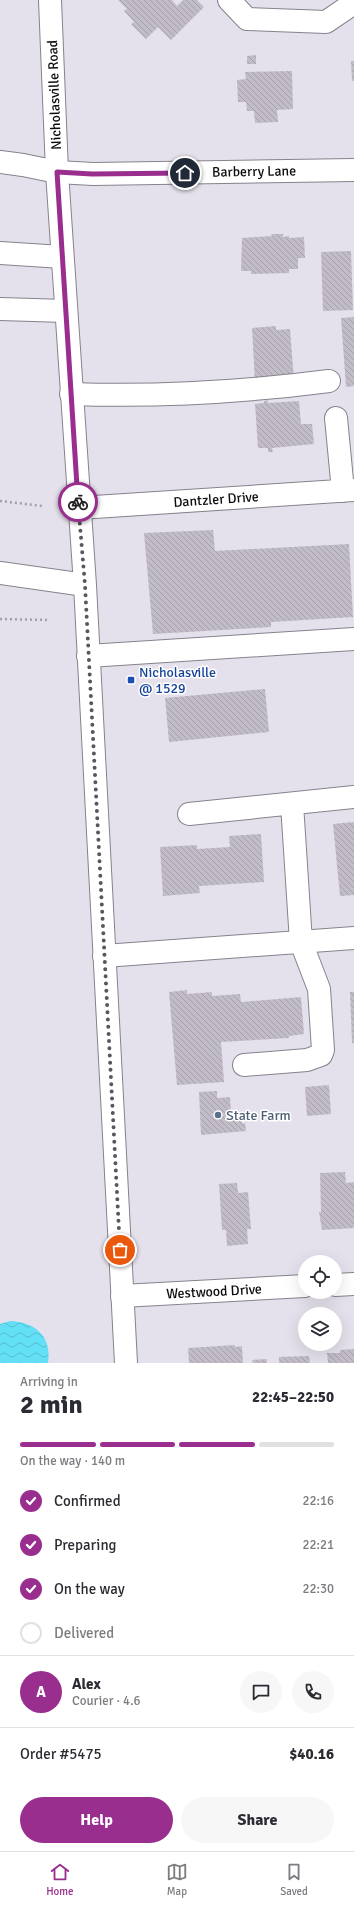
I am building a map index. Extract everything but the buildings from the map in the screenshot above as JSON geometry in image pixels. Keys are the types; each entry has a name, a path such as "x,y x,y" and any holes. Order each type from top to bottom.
{"main road":[{"name":"Nicholasville Road","path":"50,0 57,172 85,585 126,1363"},
{"path":"229,0 247,19 326,22 354,3"},
{"name":"Barberry Lane","path":"0,162 57,172 92,174 354,170"},
{"path":"0,254 62,257"},
{"path":"0,309 66,311"},
{"path":"71,394 150,394 262,389 329,381"},
{"path":"336,418 348,491"},
{"name":"Dantzler Drive","path":"79,508 348,491"},
{"path":"0,573 85,585"},
{"path":"88,656 354,638"},
{"path":"189,814 354,797"},
{"path":"244,1065 307,1060 321,1055 324,1050 320,989 301,942 292,804"},
{"path":"104,956 354,938"},
{"path":"342,1285 354,1284"},
{"name":"Westwood Drive","path":"122,1296 298,1286"}],"path":[{"path":"0,501 42,506"},
{"path":"0,619 49,620"}],"water":[{"path":"10,1321 27,1324 40,1332 47,1345 49,1353 48,1363 0,1363 0,1324"}],"way so far":[{"path":"78,502 85,585 120,1250"}],"place":[{"name":"Nicholasville @ 1529","path":"131,680"},
{"name":"State Farm","path":"218,1115"}],"route":[{"path":"78,502 57,172 92,174 185,173"}]}
